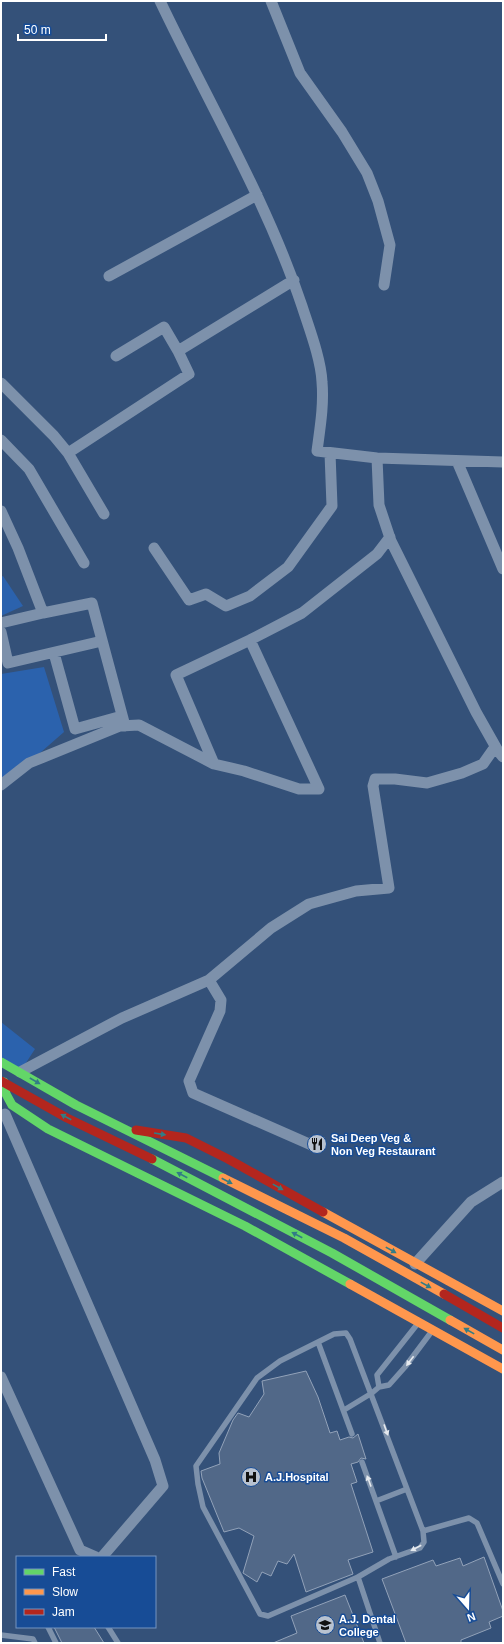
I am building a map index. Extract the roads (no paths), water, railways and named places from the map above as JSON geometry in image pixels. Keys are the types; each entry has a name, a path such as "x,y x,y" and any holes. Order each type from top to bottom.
{"main road":[{"path":"1,1062 76,1105 344,1238 503,1328"},
{"path":"2,1082 6,1094 6,1111 48,1129 245,1226 503,1369"},
{"path":"2,1082 67,1118 142,1154 332,1253 503,1350"},
{"path":"121,1128 186,1138 228,1159 415,1264 503,1311"}],"street":[{"path":"160,1 257,195 294,280 309,326 322,380 323,399 317,452 377,458 503,462"},
{"path":"271,1 300,73 342,132 368,173 376,194 390,245 384,285"},
{"path":"109,276 257,195"},
{"path":"178,351 294,280"},
{"path":"68,453 189,374 164,327 116,356"},
{"path":"1,383 54,436 68,453 104,514"},
{"path":"1,440 29,469 84,563"},
{"path":"154,548 189,600 206,594 226,606 250,596 288,567 332,506 330,453"},
{"path":"377,458 379,506 390,537 428,618 495,747 503,757"},
{"path":"457,461 503,570"},
{"path":"1,511 18,548 43,613"},
{"path":"214,764 176,675 302,614 377,554 390,537"},
{"path":"1,623 92,603 124,721"},
{"path":"1,632 8,663 102,641"},
{"path":"54,653 75,729 124,721 139,725 214,764 244,771 299,789 319,789 250,640"},
{"path":"1,785 29,763 120,726 124,721"},
{"path":"20,1072 122,1018 210,980 271,928 310,904 356,891 389,888 373,786 375,779 395,779 427,783 462,773 483,764 495,747"},
{"path":"210,980 222,1000 220,1011 189,1081 193,1093 316,1147"},
{"path":"6,1111 155,1460 163,1486 103,1556"},
{"path":"415,1264 471,1202 503,1182"},
{"path":"1,1376 80,1550 94,1556"}],"lane":[{"path":"379,1387 377,1375 420,1322"},
{"path":"344,1410 379,1387 389,1385 405,1367 433,1329"},
{"path":"346,1333 350,1339 408,1489 423,1531 424,1542 420,1548 396,1557 358,1577 268,1616 260,1614 204,1507 198,1484 196,1466 257,1378 280,1361 318,1342 334,1334 346,1333"},
{"path":"318,1342 352,1434"},
{"path":"362,1462 396,1557"},
{"path":"376,1502 408,1489"},
{"path":"423,1531 469,1518 473,1520 476,1523 503,1584"},
{"path":"358,1577 380,1643"},
{"path":"48,1628 56,1643"},
{"path":"109,1628 118,1643"},
{"path":"1,1635 33,1639 34,1643"}],"place":[{"name":"Sai Deep Veg & Non Veg Restaurant","path":"317,1144"},
{"name":"A.J.Hospital","path":"251,1477"},
{"name":"A.J. Dental College","path":"325,1625"}]}
